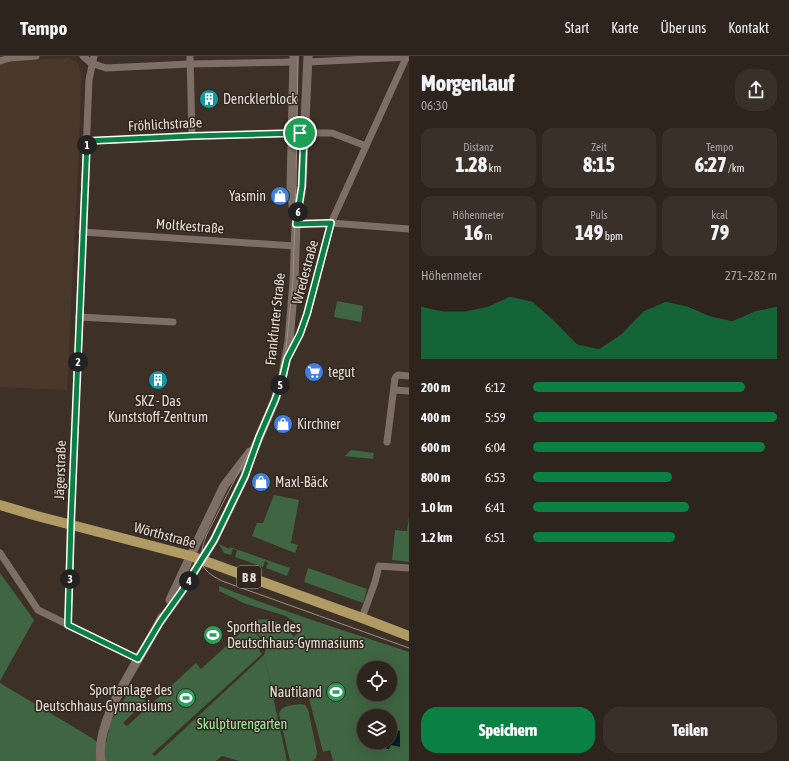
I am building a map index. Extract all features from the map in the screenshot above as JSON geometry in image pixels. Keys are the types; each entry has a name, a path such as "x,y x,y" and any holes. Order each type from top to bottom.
{"main road":[{"name":"Wörthstraße","path":"0,505 190,556 409,636"}],"street":[{"path":"0,60 10,57 36,56"},
{"path":"83,56 92,59 106,68 293,59 407,57"},
{"path":"190,56 192,136"},
{"name":"Wredestraße","path":"287,359 300,334 307,314 331,223 407,57"},
{"name":"Jägerstraße","path":"68,625 82,232 89,80 92,59"},
{"name":"Frankfurter Straße","path":"293,59 291,186 296,224"},
{"name":"Frankfurter Straße","path":"101,761 101,743 108,716 138,659 160,622 182,591 214,540 245,476 282,380 287,359 294,282 296,224 302,186 308,59"},
{"path":"292,133 332,133 366,146"},
{"name":"Fröhlichstraße","path":"87,141 292,133"},
{"path":"296,224 331,223 409,229"},
{"name":"Moltkestraße","path":"82,232 295,246"},
{"path":"79,317 173,322"},
{"path":"387,442 395,378 398,375 409,376"},
{"path":"394,390 409,391"},
{"name":"Frankfurter Straße","path":"160,622 224,486 259,437"},
{"path":"0,553 38,610 138,659"},
{"path":"362,618 379,566 409,568"}],"shaded area":[{"path":"69,58 79,64 81,78 67,390 0,387 0,64 9,61"}],"green space":[{"path":"337,301 363,306 361,322 334,317"},
{"path":"351,450 374,453 373,459 345,456"},
{"path":"274,495 299,500 291,543 298,545 295,553 252,536 257,523 263,523"},
{"path":"409,517 409,562 392,560 395,530 407,531"},
{"path":"219,544 229,549 230,547 290,568 287,576 266,568 268,563 265,561 263,567 235,557 237,550 233,549 231,555 224,553"},
{"path":"308,568 367,589 363,603 304,582"},
{"path":"0,573 34,620 0,681"},
{"name":"Nautiland","path":"219,586 290,612 409,652 409,761 333,761 330,750 323,752 307,691 274,699 264,655 267,644 248,623 261,619 274,621 285,627 294,637 302,628 286,616 246,604 219,591"},
{"name":"Skulpturengarten","path":"249,625 264,643 259,650 262,654 152,754 155,756 264,655 287,761 239,761 222,756 216,761 0,761 0,683 98,743 106,743 110,723 130,690 146,701 123,723 127,726 196,663 201,669"},
{"path":"301,704 305,705 308,709 317,752 316,758 313,761 290,761 279,714 285,707"}],"water":[{"path":"397,730 400,731 400,747 397,746"}],"tram line":[{"path":"298,56 293,281 285,359 280,381 257,436 206,536 201,558 204,568 214,577 222,581 409,648"}],"place":[{"name":"Dencklerblock","path":"209,99"},
{"name":"Yasmin","path":"280,196"},
{"name":"tegut","path":"314,372"},
{"name":"SKZ - Das Kunststoff-Zentrum","path":"158,380"},
{"name":"Kirchner","path":"283,424"},
{"name":"Maxl-Bäck","path":"261,482"},
{"name":"Sporthalle des Deutschhaus-Gymnasiums","path":"213,635"},
{"name":"Nautiland","path":"336,692"},
{"name":"Sportanlage des Deutschhaus-Gymnasiums","path":"186,698"}],"route":[{"path":"300,133 304,133 302,186 296,224 331,223 307,314 300,334 287,359 275,400 250,459 245,476 214,540 182,591 160,622 138,659 68,625 82,232 87,141 300,133"}]}
